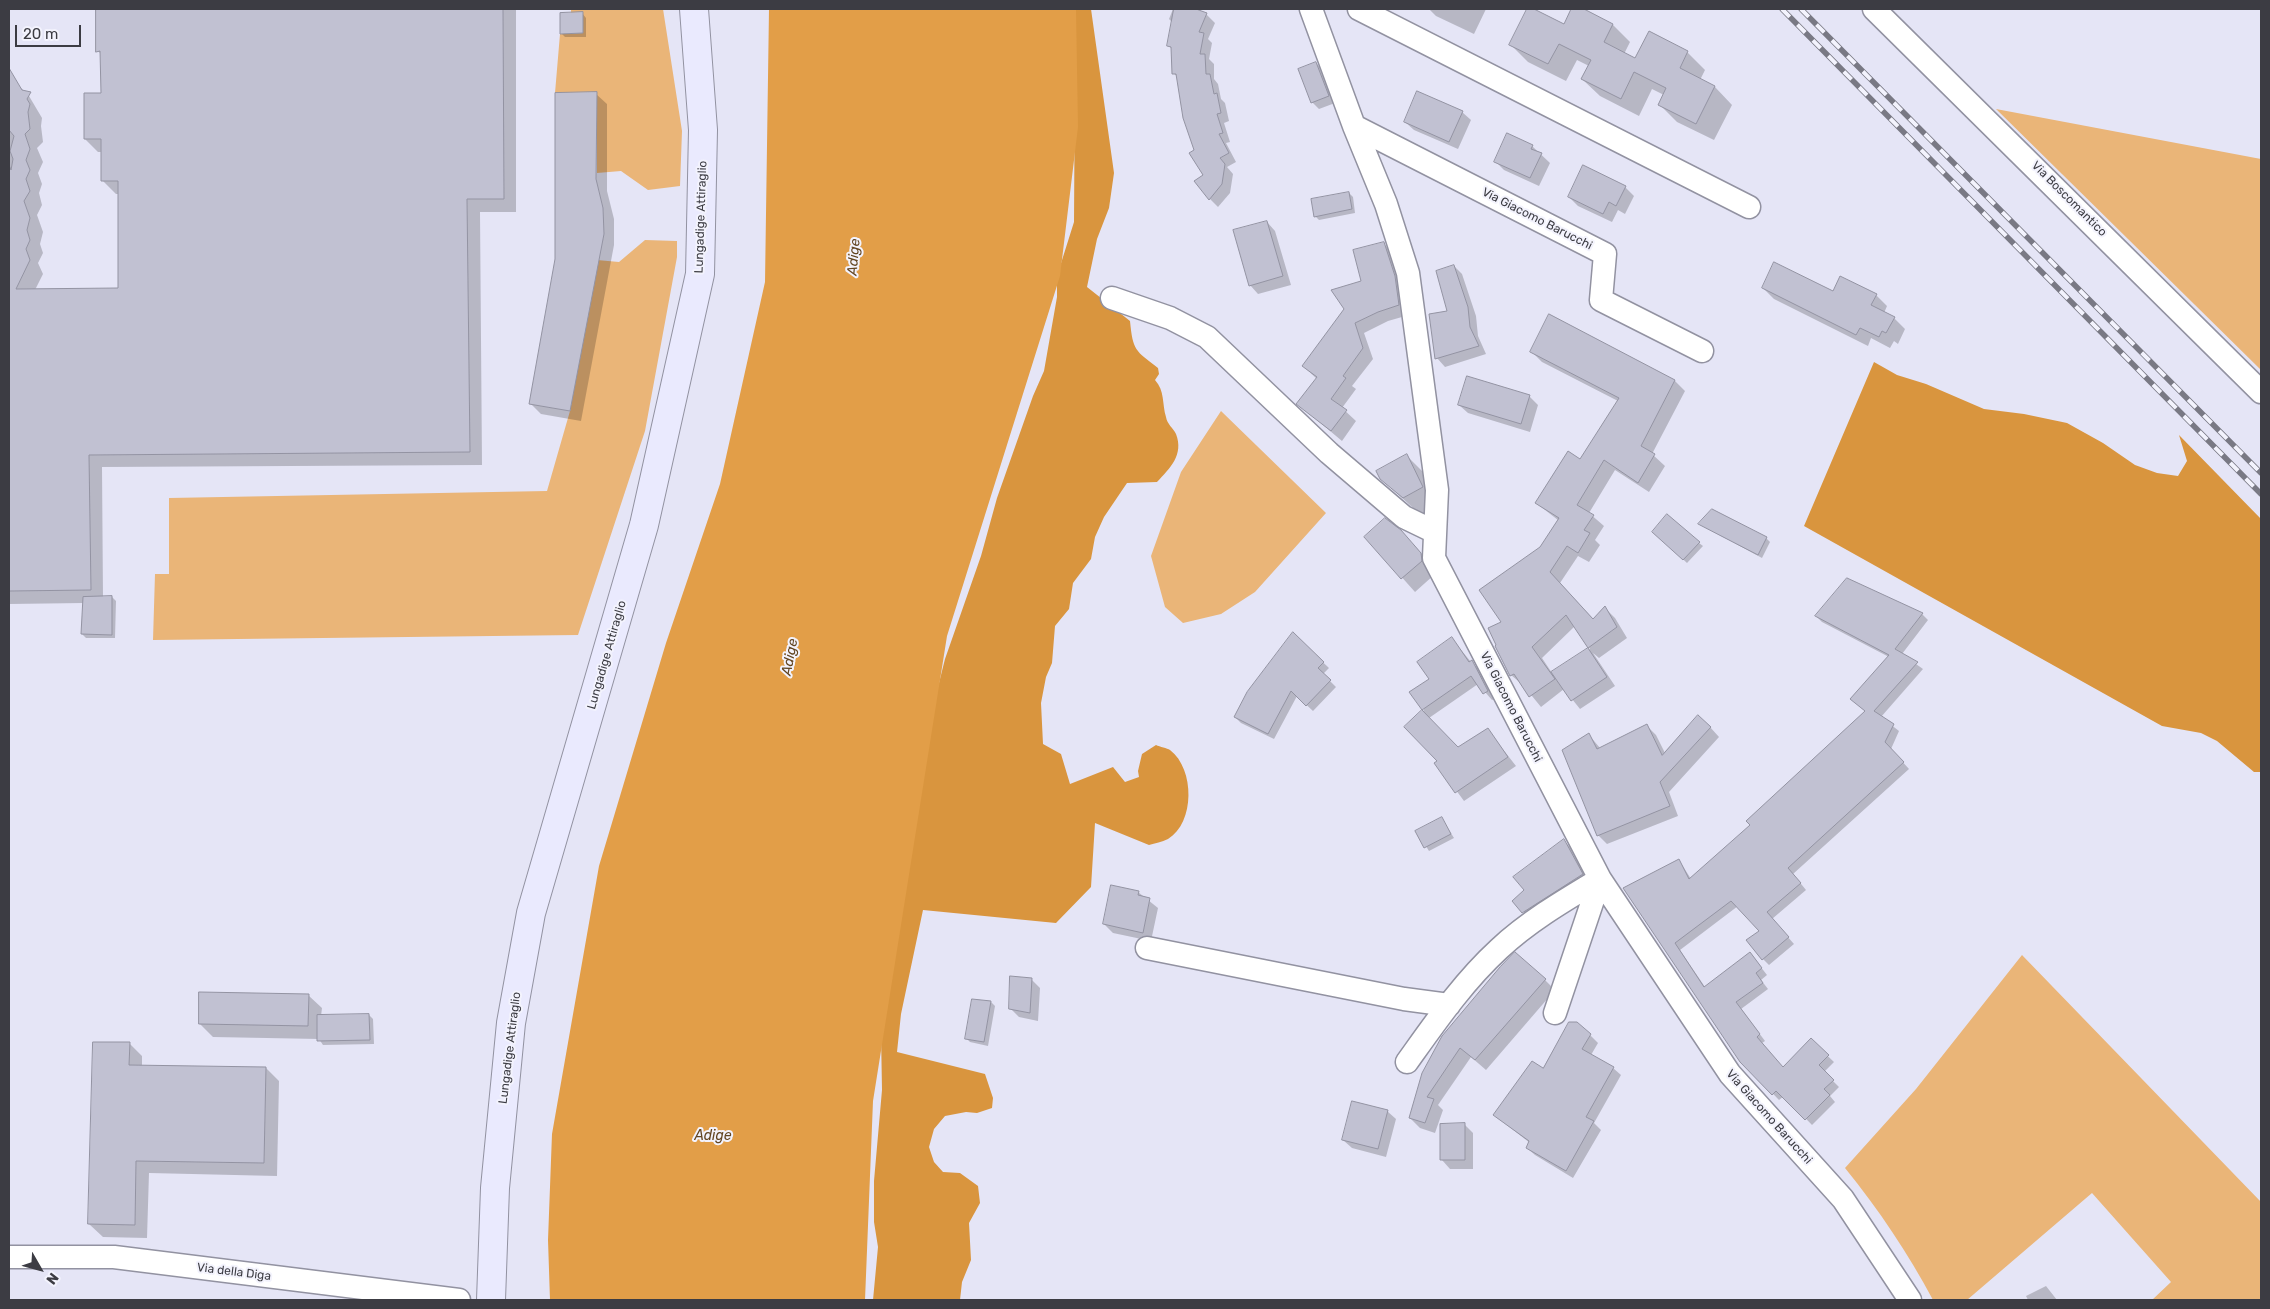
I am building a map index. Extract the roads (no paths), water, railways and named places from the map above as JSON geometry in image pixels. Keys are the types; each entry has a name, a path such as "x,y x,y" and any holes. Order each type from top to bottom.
{"street":[{"name":"Lungadige Attiraglio","path":"491,1300 495,1188 511,1024 532,913 644,525 700,274 703,130 694,9"},
{"name":"Via Giacomo Barucchi","path":"1311,9 1354,126 1386,204 1408,273 1437,490 1434,558 1600,879 1730,1074 1843,1199 1910,1300"},
{"path":"1359,9 1749,207"},
{"name":"Via Boscomantico","path":"1874,9 2261,392"},
{"name":"Via Giacomo Barucchi","path":"1354,126 1604,254 1601,300 1702,351"},
{"path":"1112,298 1170,318 1207,338 1329,453 1404,516 1435,532"},
{"path":"1407,1062 1449,1005 1499,948 1546,912 1600,879"},
{"path":"1555,1013 1600,879"},
{"path":"1147,948 1395,997 1449,1005"},
{"name":"Via della Diga","path":"9,1257 114,1257 459,1300"}],"water":[{"name":"Adige","path":"769,9 1076,9 1078,127 1060,276 947,636 873,1101 865,1300 550,1300 548,1240 552,1134 599,866 666,643 720,484 765,282"}],"railway":[{"path":"1782,9 2261,494"},
{"path":"1801,9 2261,473"}]}
